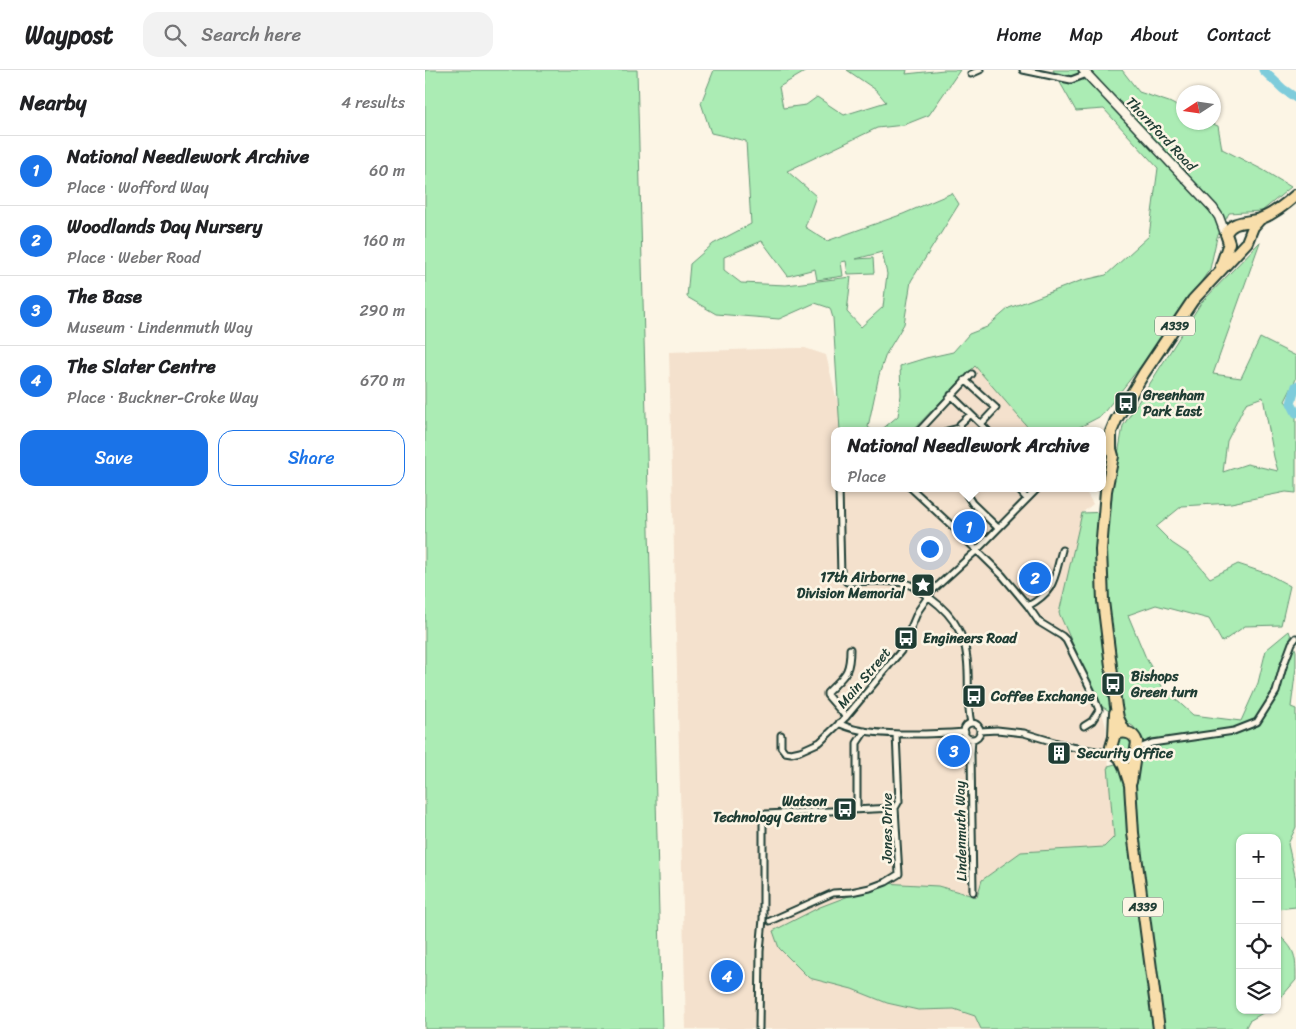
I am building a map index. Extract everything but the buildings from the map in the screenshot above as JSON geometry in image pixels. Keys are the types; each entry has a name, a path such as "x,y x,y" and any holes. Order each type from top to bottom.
{"highway":[{"path":"1260,219 1249,234 1245,245 1236,247 1228,240 1227,231 1236,224 1260,219 1277,210 1296,195"},
{"path":"1236,224 1244,226 1249,234"},
{"name":"A339","path":"1217,274 1225,259 1228,240"},
{"name":"A339","path":"1106,491 1111,432 1116,420 1145,371 1193,300 1245,245"},
{"name":"A339","path":"1106,432 1116,420"},
{"path":"1106,466 1108,465 1109,451"},
{"name":"A339","path":"1106,492 1101,545 1102,584 1115,707 1115,748 1127,771 1130,785 1133,833 1159,1029"},
{"name":"A339","path":"1115,707 1125,732"},
{"path":"1125,732 1129,733 1136,747 1129,758 1115,748 1119,733 1125,732"},
{"name":"A339","path":"1130,785 1136,747"}],"street":[{"path":"971,74 980,70"},
{"path":"1023,70 1071,80 1085,72"},
{"name":"Thornford Road","path":"1085,72 1219,217 1228,240"},
{"name":"Thornford Road","path":"1219,217 1236,224"},
{"path":"923,427 972,374"},
{"path":"965,380 996,408 981,424"},
{"path":"951,395 984,427"},
{"path":"959,427 960,424 970,415"},
{"path":"839,492 841,576 847,582 901,583 910,585 939,604 952,618 965,645 968,661 971,723"},
{"path":"915,492 1001,575 1028,606 1039,622 1062,636 1065,640 1091,690 1099,710 1092,721 1084,726"},
{"path":"970,492 967,495 972,503 998,528"},
{"path":"1021,492 1027,499"},
{"name":"Main Street","path":"781,735 781,747 785,752 800,751 820,742 846,717 901,651 918,612 928,596 1034,492"},
{"path":"1028,606 1048,592 1052,586 1062,550"},
{"path":"1136,747 1234,731 1257,722 1276,692 1283,667 1292,643 1296,638"},
{"path":"846,717 827,693 846,673 849,666 850,649"},
{"path":"839,723 848,728 896,734 965,732"},
{"path":"971,723 978,726 980,731 977,738 972,739 966,736 967,725 971,723"},
{"path":"857,809 857,744 865,730"},
{"path":"980,731 997,730 1024,733 1071,747 1095,750 1115,748"},
{"name":"Jones Drive","path":"770,921 833,893 857,891 886,882 899,874 895,808 899,801 896,734"},
{"name":"Lindenmuth Way","path":"972,739 973,892"},
{"path":"1136,747 1152,743"},
{"path":"1095,750 1115,748"},
{"path":"759,1029 759,951 763,919 763,822 765,814 895,808"}],"shaded area":[{"path":"805,348 826,355 839,409 840,427 831,427 831,492 1086,492 1093,504 1082,513 1059,613 1100,705 1106,727 1114,837 1104,847 977,897 938,886 852,989 887,1003 918,1010 954,1009 975,1016 981,1029 686,1029 669,352"},
{"path":"975,365 1028,427 922,427"}],"green space":[{"path":"425,70 637,70 662,1029 425,1029"},
{"path":"714,70 808,70 779,87 783,108 806,105 817,97 844,115 886,102 876,90 847,70 907,70 906,74 960,70 929,115 904,125 877,128 787,171 816,196 805,227 827,241 903,214 952,193 959,204 911,281 904,324 886,354 879,375 868,427 840,427 833,318 830,308 815,303 779,319 716,314 687,297 690,264 713,244 751,224 746,141 711,133 701,103","holes":["762,241 788,276 815,269 817,280 843,276 841,262 846,261 848,274 874,273 873,258 856,259 882,252 887,274 883,307 861,327 847,312 851,277 786,285 741,283 724,270 724,257"]},
{"path":"1053,70 1122,70 1139,92 1176,106 1176,130 1219,130 1222,149 1291,187 1262,211 1229,213 1217,237 1210,269 1152,352 1101,416 1080,427 1028,427 975,366 916,427 885,427 898,416 901,395 900,366 953,352 969,334 987,327 1009,308 1080,281 1106,275 1149,236 1158,168 1104,109 1076,111"},
{"path":"1260,242 1213,374 1241,378 1260,338 1296,356 1296,379 1285,401 1296,414 1296,493 1286,492 1231,503 1182,506 1156,527 1172,543 1190,555 1210,578 1238,564 1268,574 1290,586 1281,625 1245,626 1222,642 1209,619 1156,605 1128,615 1146,658 1163,688 1193,715 1241,721 1258,683 1266,650 1289,631 1296,651 1291,707 1296,709 1296,827 1288,844 1296,880 1296,907 1281,909 1281,834 1236,834 1236,1014 1261,1014 1249,1021 1245,1029 981,1029 975,1016 954,1009 918,1010 887,1003 852,989 809,978 779,948 773,931 820,907 883,883 938,886 977,897 982,880 1021,852 1104,847 1114,837 1108,766 1145,756 1134,727 1100,705 1059,613 1082,513 1108,512 1123,426 1201,303","holes":["1263,397 1278,471 1247,464 1223,472 1227,441 1246,403"]},
{"path":"1124,735 1132,739 1131,754 1123,757 1114,749 1118,738"},
{"path":"1281,937 1294,954 1296,980 1281,997"}],"waterway":[{"path":"1263,70 1283,89 1296,98"},
{"path":"1296,386 1291,403 1296,413"}],"place":[{"name":"Greenham Park East","path":"1126,403"},
{"name":"National Needlework Archive","path":"969,527"},
{"name":"Woodlands Day Nursery","path":"1035,578"},
{"name":"17th Airborne Division Memorial","path":"923,585"},
{"name":"Engineers Road","path":"906,638"},
{"name":"Bishops Green turn","path":"1113,684"},
{"name":"Coffee Exchange","path":"974,696"},
{"name":"The Base","path":"954,751"},
{"name":"Security Office","path":"1059,753"},
{"name":"Watson Technology Centre","path":"845,809"},
{"name":"The Slater Centre","path":"727,976"}]}
